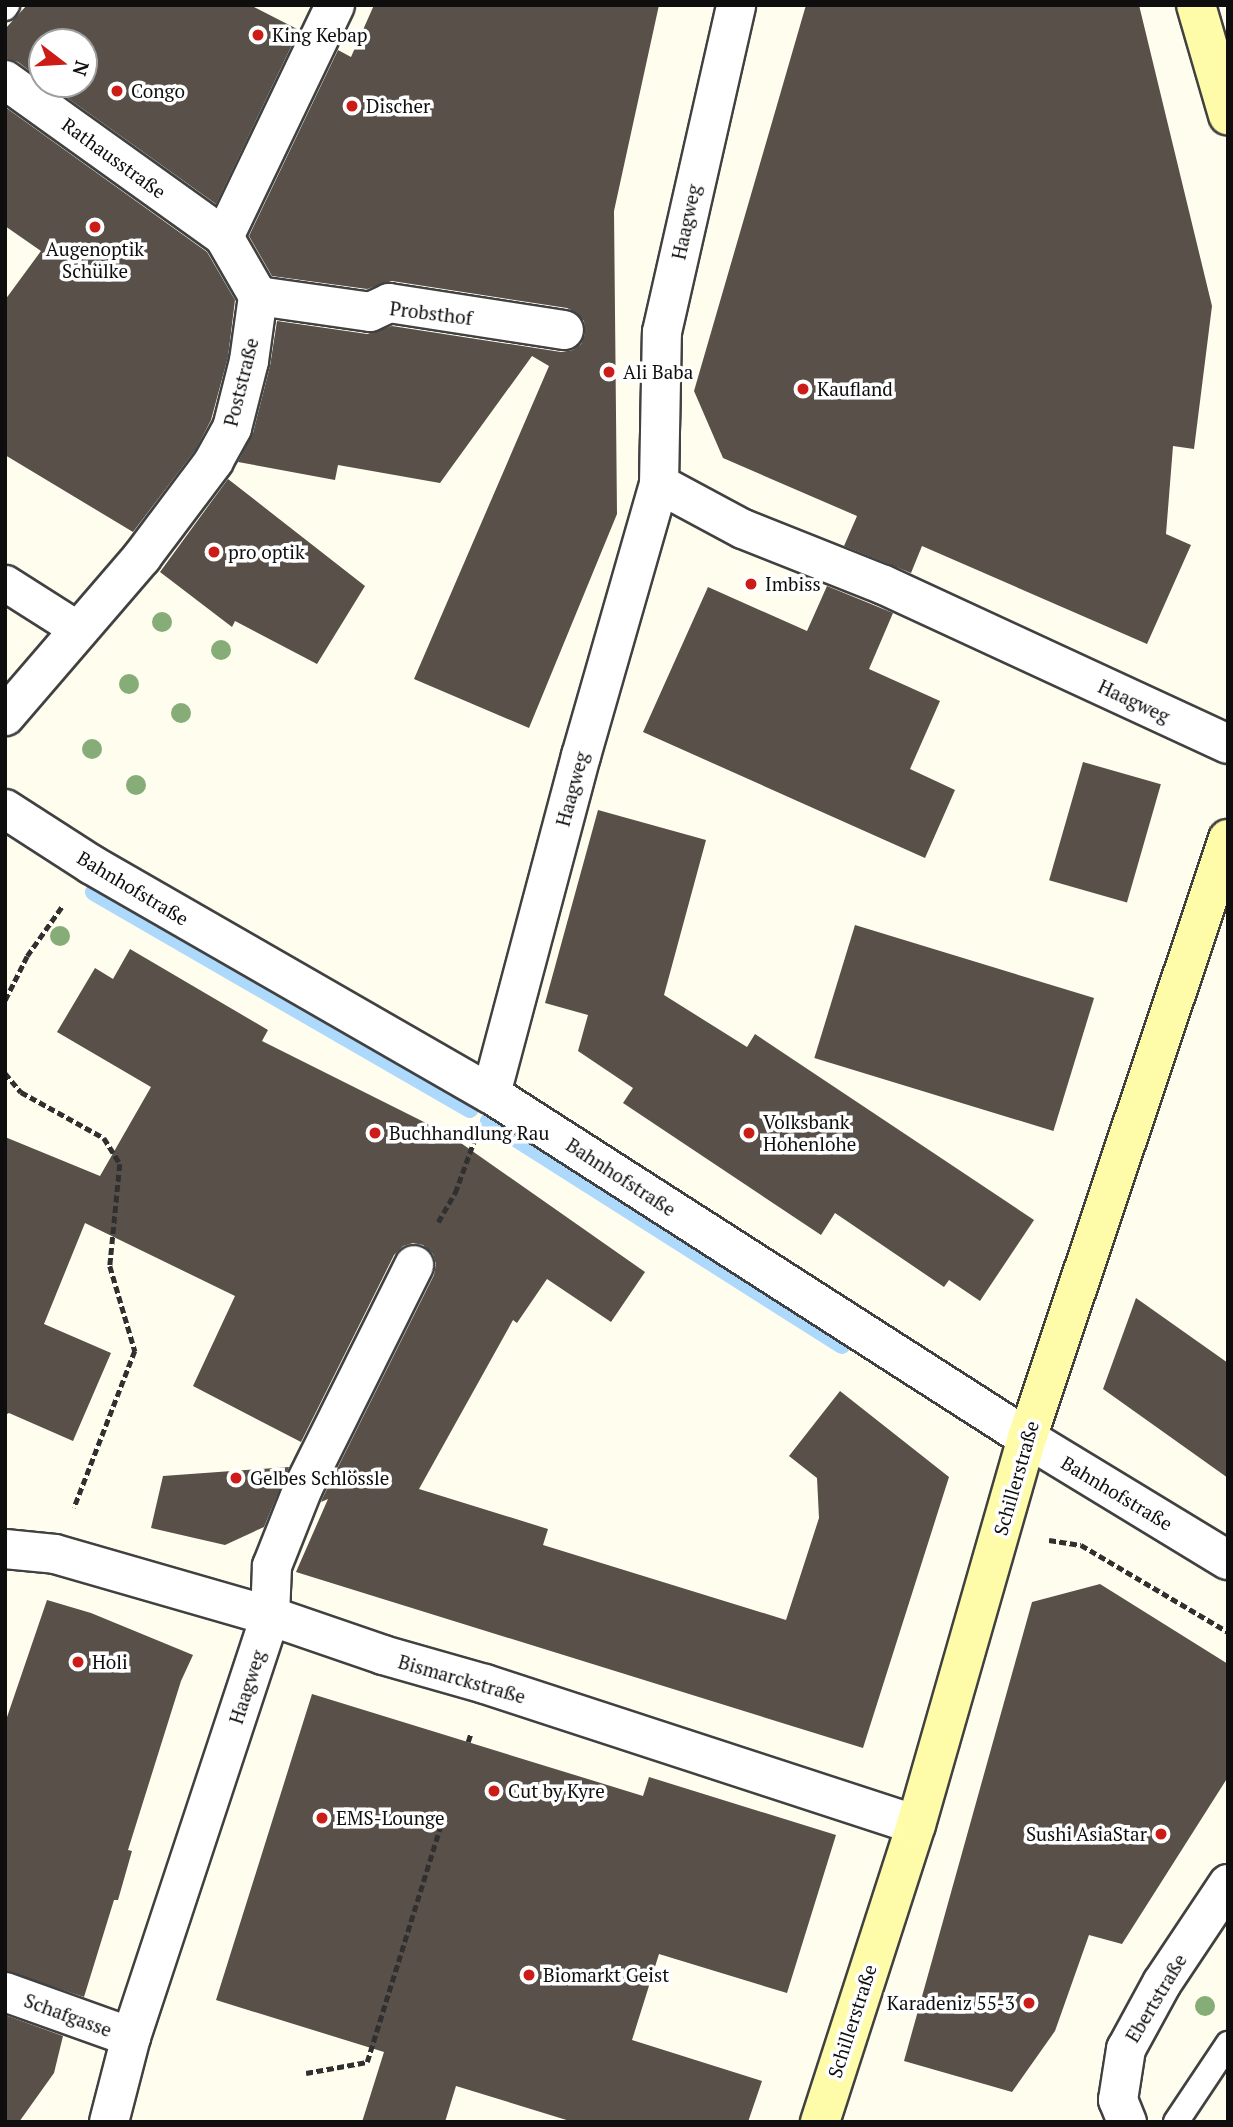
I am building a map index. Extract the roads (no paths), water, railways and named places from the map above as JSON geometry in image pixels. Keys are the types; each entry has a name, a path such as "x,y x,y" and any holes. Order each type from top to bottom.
{"main road":[{"path":"1196,5 1228,116"},
{"name":"Schillerstraße","path":"820,2122 916,1825 1027,1438 1228,839"}],"street":[{"name":"Haagweg","path":"491,1094 580,756 659,484 662,332 736,5"},
{"path":"258,296 223,237 327,8"},
{"name":"Rathausstraße","path":"5,80 223,237"},
{"name":"Probsthof","path":"258,296 370,312 389,303 564,330"},
{"name":"Poststraße","path":"5,716 142,557 214,461 232,428 258,296"},
{"name":"Haagweg","path":"659,484 743,529 884,586 1228,744"},
{"path":"5,583 79,630"},
{"name":"Bahnhofstraße","path":"5,809 92,866 491,1094 1027,1438 1228,1560"},
{"name":"Haagweg","path":"109,2122 131,2037 270,1616 272,1566 303,1488 362,1375 414,1265"},
{"name":"Bismarckstraße","path":"5,1549 55,1554 270,1616 383,1656 485,1684 916,1825"},
{"name":"Ebertstraße","path":"1127,2122 1118,2100 1126,2049 1162,1983 1228,1884"},
{"name":"Schafgasse","path":"5,1992 131,2037"}],"lane":[{"path":"1176,2122 1228,2044"}],"waterway":[{"path":"94,892 470,1109"},
{"path":"489,1121 842,1345"}],"place":[{"name":"King Kebap","path":"258,35"},
{"name":"Congo","path":"117,91"},
{"name":"Discher","path":"352,106"},
{"name":"Augenoptik Schülke","path":"95,227"},
{"name":"Ali Baba","path":"609,372"},
{"name":"Kaufland","path":"803,389"},
{"name":"pro optik","path":"214,552"},
{"name":"Imbiss","path":"751,584"},
{"name":"Buchhandlung Rau","path":"375,1133"},
{"name":"Volksbank Hohenlohe","path":"749,1133"},
{"name":"Gelbes Schlössle","path":"236,1478"},
{"name":"Holi","path":"78,1662"},
{"name":"Cut by Kyre","path":"494,1791"},
{"name":"EMS-Lounge","path":"322,1818"},
{"name":"Sushi AsiaStar","path":"1161,1834"},
{"name":"Biomarkt Geist","path":"529,1975"},
{"name":"Karadeniz 55-3","path":"1029,2003"}]}
